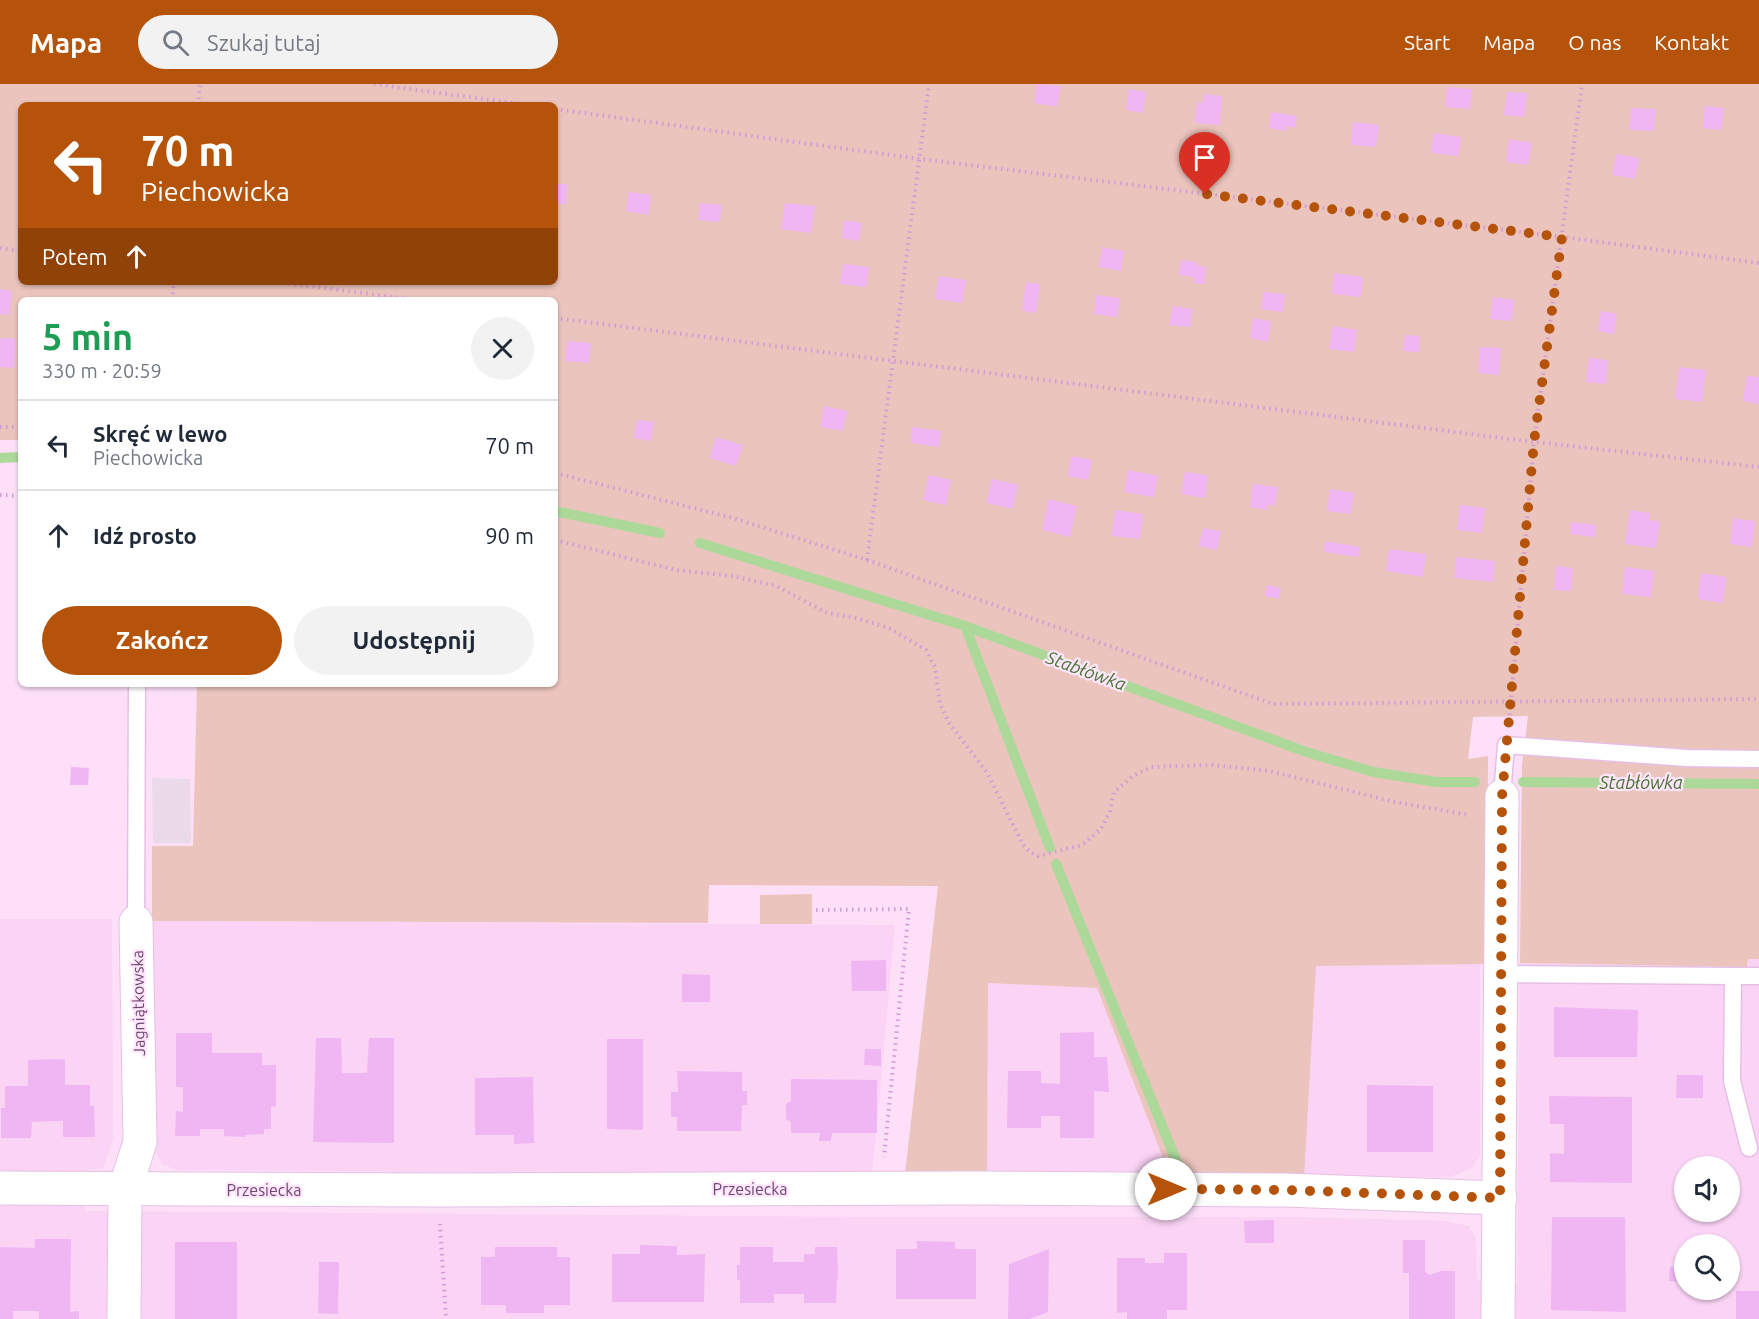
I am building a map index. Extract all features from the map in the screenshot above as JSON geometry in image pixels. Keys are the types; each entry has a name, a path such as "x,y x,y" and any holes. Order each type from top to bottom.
{"street":[{"path":"1498,1319 1502,808"},
{"name":"Jagniątkowska","path":"124,1319 125,1189 140,1142 136,922"},
{"name":"Przesiecka","path":"0,1188 1286,1190 1500,1198"}],"lane":[{"name":"Jagniątkowska","path":"136,922 137,687"},
{"path":"1502,808 1506,745 1686,758 1759,759"},
{"path":"1500,974 1759,976"},
{"path":"1733,976 1732,1081 1749,1148"}],"path":[{"path":"198,102 201,84"},
{"path":"374,84 505,102"},
{"path":"867,560 929,84"},
{"path":"1506,745 1534,442 1582,84"},
{"path":"558,109 920,159 1759,263"},
{"path":"0,248 18,251"},
{"path":"301,285 394,297"},
{"path":"558,318 1534,442 1759,467"},
{"path":"0,427 18,427"},
{"path":"558,474 733,518 867,560 1273,704 1759,699"},
{"path":"0,495 18,496"},
{"path":"558,541 676,570 733,576 776,586 827,613 856,618 888,628 926,650 935,667 940,704 949,723 988,774 1023,845 1029,852 1038,856 1082,845 1101,829 1110,811 1114,792 1133,776 1151,767 1213,765 1269,771 1395,802 1502,808"},
{"path":"816,910 909,909 883,1162 884,1188"},
{"path":"438,1190 446,1319"}],"shaded area":[{"path":"0,84 1759,84 1759,959 1748,959 1747,967 1520,963 1522,765 1528,716 1473,717 1468,759 1488,756 1487,964 1316,966 1304,1179 1170,1176 1097,988 988,983 987,1175 905,1174 938,886 709,885 708,923 152,921 152,846 193,846 197,687 558,687 558,297 18,297 18,440 0,440"},
{"path":"152,778 190,779 191,843 153,843"},
{"path":"812,894 812,924 760,924 760,895"},
{"path":"0,919 112,919 113,1139 103,1168 82,1171 85,1211 868,1217 1301,1217 1445,1221 1469,1226 1476,1239 1477,1280 1517,1284 1520,963 1747,967 1748,959 1759,959 1759,1319 0,1319"},
{"path":"152,921 895,925 872,1175 177,1170 162,1164 154,1147"},
{"path":"1480,964 1480,1155 1472,1168 1450,1177 1304,1179 1316,966"},
{"path":"987,983 1097,988 1170,1176 987,1175"}],"building":[{"path":"1037,84 1061,86 1057,107 1034,103"},
{"path":"1447,87 1472,89 1470,109 1445,107"},
{"path":"1129,89 1146,92 1143,113 1126,110"},
{"path":"1507,92 1527,93 1524,117 1504,115"},
{"path":"1204,94 1222,96 1220,125 1195,123 1197,102 1203,103"},
{"path":"1705,106 1724,108 1721,130 1703,128"},
{"path":"1631,108 1656,109 1654,131 1629,130"},
{"path":"1271,112 1297,116 1295,128 1287,126 1286,131 1269,128"},
{"path":"1353,122 1379,125 1376,147 1351,145"},
{"path":"1434,133 1461,137 1459,156 1431,153"},
{"path":"1509,139 1532,143 1528,165 1506,162"},
{"path":"1616,154 1639,158 1635,179 1612,175"},
{"path":"558,184 567,184 566,204 558,204"},
{"path":"629,192 651,195 649,215 626,211"},
{"path":"700,203 722,205 720,222 698,220"},
{"path":"785,203 815,206 811,233 781,229"},
{"path":"844,220 862,223 859,241 842,238"},
{"path":"1102,247 1124,251 1121,271 1099,267"},
{"path":"1181,260 1197,262 1197,266 1206,267 1204,284 1194,283 1194,277 1179,275"},
{"path":"843,264 869,267 866,287 840,284"},
{"path":"1334,273 1363,277 1361,297 1332,294"},
{"path":"939,276 966,280 962,303 935,299"},
{"path":"1026,282 1040,284 1036,313 1022,311"},
{"path":"0,289 12,291 9,315 0,314"},
{"path":"1263,292 1285,294 1283,312 1261,309"},
{"path":"1096,295 1120,298 1117,317 1094,314"},
{"path":"1493,297 1514,300 1512,321 1490,319"},
{"path":"1173,306 1193,309 1190,327 1169,325"},
{"path":"1601,311 1617,314 1614,334 1598,331"},
{"path":"1253,318 1271,321 1268,342 1250,338"},
{"path":"1333,326 1357,330 1354,352 1329,349"},
{"path":"1405,335 1420,336 1419,352 1403,351"},
{"path":"0,338 16,339 14,368 0,367"},
{"path":"567,341 591,343 589,363 565,361"},
{"path":"1480,347 1501,348 1499,375 1478,373"},
{"path":"1589,358 1608,360 1606,384 1586,382"},
{"path":"1679,367 1706,370 1702,402 1675,399"},
{"path":"1747,376 1759,377 1759,404 1743,401"},
{"path":"824,406 847,411 843,431 820,427"},
{"path":"637,420 654,422 651,441 634,438"},
{"path":"912,427 941,431 939,447 911,443"},
{"path":"716,437 743,445 736,466 710,458"},
{"path":"1071,456 1092,460 1088,480 1068,476"},
{"path":"1128,470 1158,476 1154,497 1124,492"},
{"path":"1185,472 1208,475 1205,498 1181,494"},
{"path":"929,475 951,480 946,505 923,500"},
{"path":"992,479 1018,485 1013,509 986,503"},
{"path":"1253,484 1278,487 1275,506 1268,504 1267,510 1250,507"},
{"path":"1330,489 1354,493 1351,514 1327,511"},
{"path":"1049,499 1077,506 1070,537 1042,530"},
{"path":"1460,505 1485,508 1482,533 1457,530"},
{"path":"1115,510 1143,514 1140,539 1112,536"},
{"path":"1630,510 1650,513 1649,520 1660,521 1656,548 1625,544"},
{"path":"1733,518 1755,521 1752,547 1730,544"},
{"path":"1571,522 1596,525 1595,537 1570,534"},
{"path":"1203,528 1221,531 1217,550 1199,546"},
{"path":"1325,541 1360,547 1358,557 1324,552"},
{"path":"1389,549 1426,554 1423,577 1386,571"},
{"path":"1456,557 1495,561 1493,582 1454,578"},
{"path":"1556,566 1573,568 1571,591 1554,590"},
{"path":"1625,567 1654,571 1651,597 1622,594"},
{"path":"1701,573 1726,577 1723,603 1698,599"},
{"path":"1267,585 1281,588 1279,599 1265,596"},
{"path":"71,767 89,768 88,785 70,785"},
{"path":"886,960 886,991 852,991 851,961"},
{"path":"682,974 710,975 710,1002 682,1002"},
{"path":"1554,1007 1638,1010 1637,1057 1554,1057"},
{"path":"1094,1032 1094,1057 1107,1057 1109,1092 1094,1091 1094,1138 1060,1138 1060,1116 1041,1116 1041,1128 1007,1128 1008,1071 1041,1071 1041,1083 1060,1084 1060,1033"},
{"path":"176,1033 212,1033 212,1053 262,1053 262,1065 276,1065 276,1106 271,1107 271,1129 264,1129 264,1134 245,1135 245,1137 224,1136 224,1129 200,1129 200,1136 175,1136 176,1111 183,1112 183,1087 176,1087"},
{"path":"316,1038 341,1038 342,1073 367,1073 369,1038 394,1038 394,1143 313,1142"},
{"path":"607,1039 643,1039 643,1130 607,1129"},
{"path":"865,1049 881,1049 881,1066 864,1065"},
{"path":"65,1059 65,1085 90,1085 90,1106 94,1106 95,1137 63,1137 63,1121 49,1121 32,1122 31,1138 1,1138 1,1108 5,1108 5,1086 28,1086 28,1060"},
{"path":"677,1071 742,1072 742,1091 747,1091 747,1105 742,1105 741,1131 677,1131 677,1117 671,1117 671,1092 678,1092"},
{"path":"1677,1075 1703,1075 1703,1098 1676,1098"},
{"path":"533,1077 534,1143 514,1144 514,1135 475,1135 475,1078"},
{"path":"791,1079 877,1080 877,1133 832,1133 831,1141 819,1141 820,1133 791,1133 791,1122 786,1119 786,1104 791,1101"},
{"path":"1367,1085 1433,1086 1433,1152 1367,1152"},
{"path":"1549,1096 1632,1097 1632,1183 1550,1182 1550,1153 1564,1154 1564,1124 1550,1124"},
{"path":"1552,1217 1625,1217 1626,1312 1551,1310"},
{"path":"1274,1220 1274,1243 1245,1243 1244,1221"},
{"path":"35,1239 71,1239 70,1312 79,1311 79,1319 39,1319 39,1311 13,1311 13,1319 0,1319 0,1247 35,1248"},
{"path":"1403,1240 1425,1240 1425,1272 1430,1275 1441,1271 1455,1271 1455,1319 1409,1319 1409,1273 1403,1273"},
{"path":"917,1241 955,1242 955,1249 976,1249 976,1299 896,1299 896,1249 917,1249"},
{"path":"175,1242 237,1242 237,1319 175,1319"},
{"path":"640,1245 677,1246 677,1255 705,1254 704,1302 612,1302 612,1254 640,1254"},
{"path":"495,1247 557,1247 557,1257 570,1257 570,1305 544,1305 544,1313 506,1313 506,1305 481,1305 481,1257 495,1257"},
{"path":"740,1247 773,1247 773,1262 804,1262 804,1254 815,1254 815,1247 837,1247 836,1303 804,1303 804,1294 774,1294 774,1303 740,1303 740,1280 737,1280 737,1265 740,1265"},
{"path":"1049,1249 1048,1312 1029,1319 1008,1319 1009,1264"},
{"path":"1164,1253 1187,1253 1187,1310 1167,1310 1167,1319 1127,1319 1127,1312 1117,1313 1117,1258 1145,1258 1145,1263 1164,1263"},
{"path":"319,1262 339,1262 338,1314 318,1313"},
{"path":"1670,1267 1674,1267 1674,1281 1669,1281"},
{"path":"1740,1291 1759,1291 1759,1319 1736,1319 1736,1300 1740,1300"}],"waterway":[{"name":"Stabłówka","path":"0,458 18,457"},
{"name":"Stabłówka","path":"558,512 660,533"},
{"name":"Stabłówka","path":"700,543 965,626 1306,752 1374,772 1436,782 1475,782"},
{"path":"965,626 1050,848"},
{"name":"Stabłówka","path":"1523,782 1759,784"},
{"path":"1056,864 1180,1170"}],"route":[{"path":"1166,1189 1286,1190 1500,1198 1502,796 1534,442 1562,237 1205,194"}]}
